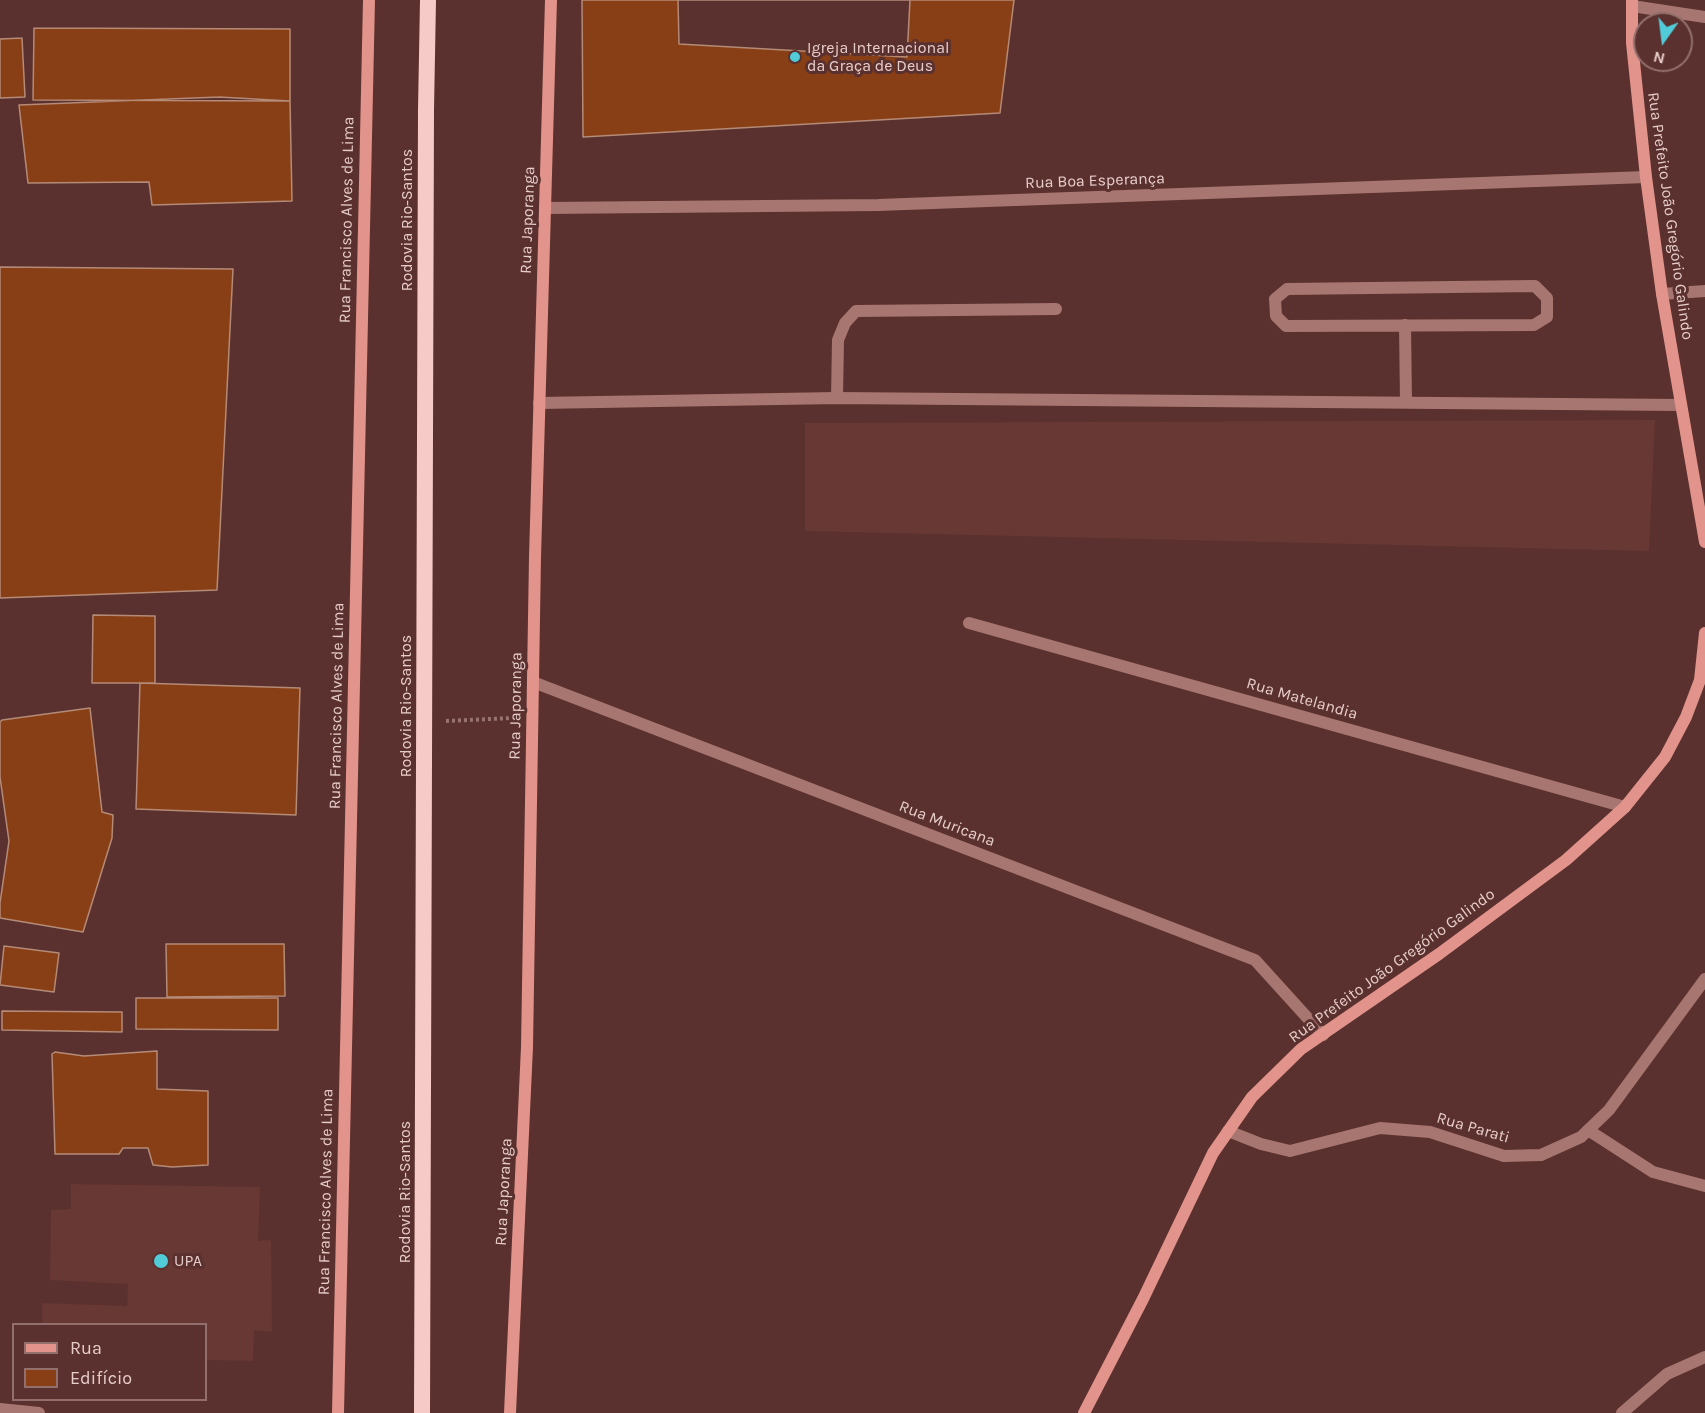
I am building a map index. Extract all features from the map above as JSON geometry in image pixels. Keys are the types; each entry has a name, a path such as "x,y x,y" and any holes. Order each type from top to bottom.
{"highway":[{"name":"Rodovia Rio-Santos","path":"422,1413 428,0"}],"main road":[{"name":"Rua Francisco Alves de Lima","path":"338,1413 369,0"},
{"name":"Rua Japoranga","path":"510,1413 527,1047 539,404 551,0"},
{"name":"Rua Prefeito João Gregório Galindo","path":"1632,3 1632,43 1646,177 1662,294 1705,542"},
{"name":"Rua Prefeito João Gregório Galindo","path":"1084,1413 1143,1299 1213,1153 1252,1097 1301,1049 1439,954 1566,860 1625,807 1665,757 1686,717 1700,680 1705,633"}],"street":[{"path":"1632,3 1705,17"},
{"name":"Rua Boa Esperança","path":"545,208 878,205 1646,177"},
{"path":"1535,286 1546,298 1547,317 1534,325 1406,326 1286,326 1276,316 1275,299 1287,289 1535,286"},
{"path":"1662,294 1705,291"},
{"path":"837,398 838,340 845,323 856,311 1056,309"},
{"path":"1406,326 1406,402"},
{"path":"539,404 837,398 1681,405"},
{"name":"Rua Matelandia","path":"969,623 1625,807"},
{"name":"Rua Muricana","path":"533,682 1255,960 1323,1035"},
{"name":"Rua Parati","path":"1228,1131 1261,1144 1290,1151 1380,1128 1430,1132 1504,1156 1541,1155 1581,1137 1609,1110 1705,979"},
{"path":"1588,1130 1653,1172 1705,1186"},
{"path":"1622,1413 1667,1374 1705,1357"},
{"path":"0,1409 39,1413"}],"path":[{"path":"424,722 532,717"}],"shaded area":[{"path":"1655,420 1649,551 805,531 805,423"},
{"name":"UPA","path":"71,1184 260,1187 258,1241 271,1240 272,1332 254,1330 253,1361 207,1360 207,1323 42,1323 42,1303 127,1306 128,1284 50,1280 51,1210 71,1209"}],"building":[{"name":"Igreja Internacional da Graça de Deus","path":"582,0 1014,0 1000,113 583,137"},
{"path":"678,0 910,0 907,57 679,44"},
{"path":"34,28 290,29 290,101 33,100"},
{"path":"22,38 25,97 0,98 0,39"},
{"path":"219,97 290,101 292,201 152,205 149,182 28,183 19,105"},
{"path":"0,267 233,269 217,590 0,598"},
{"path":"93,615 155,616 155,683 92,683"},
{"path":"140,683 300,688 296,815 136,809"},
{"path":"90,708 102,812 113,815 112,838 83,932 0,918 9,841 0,777 0,722"},
{"path":"166,944 284,944 285,996 167,997"},
{"path":"4,946 59,953 54,992 0,985"},
{"path":"136,998 278,998 278,1030 136,1029"},
{"path":"2,1011 122,1012 122,1032 2,1030"},
{"path":"157,1051 157,1089 208,1091 208,1165 172,1167 153,1165 148,1148 123,1148 119,1154 55,1154 52,1054 55,1052 84,1056"}],"place":[{"name":"Igreja Internacional da Graça de Deus","path":"795,57"},
{"name":"UPA","path":"161,1261"}]}
